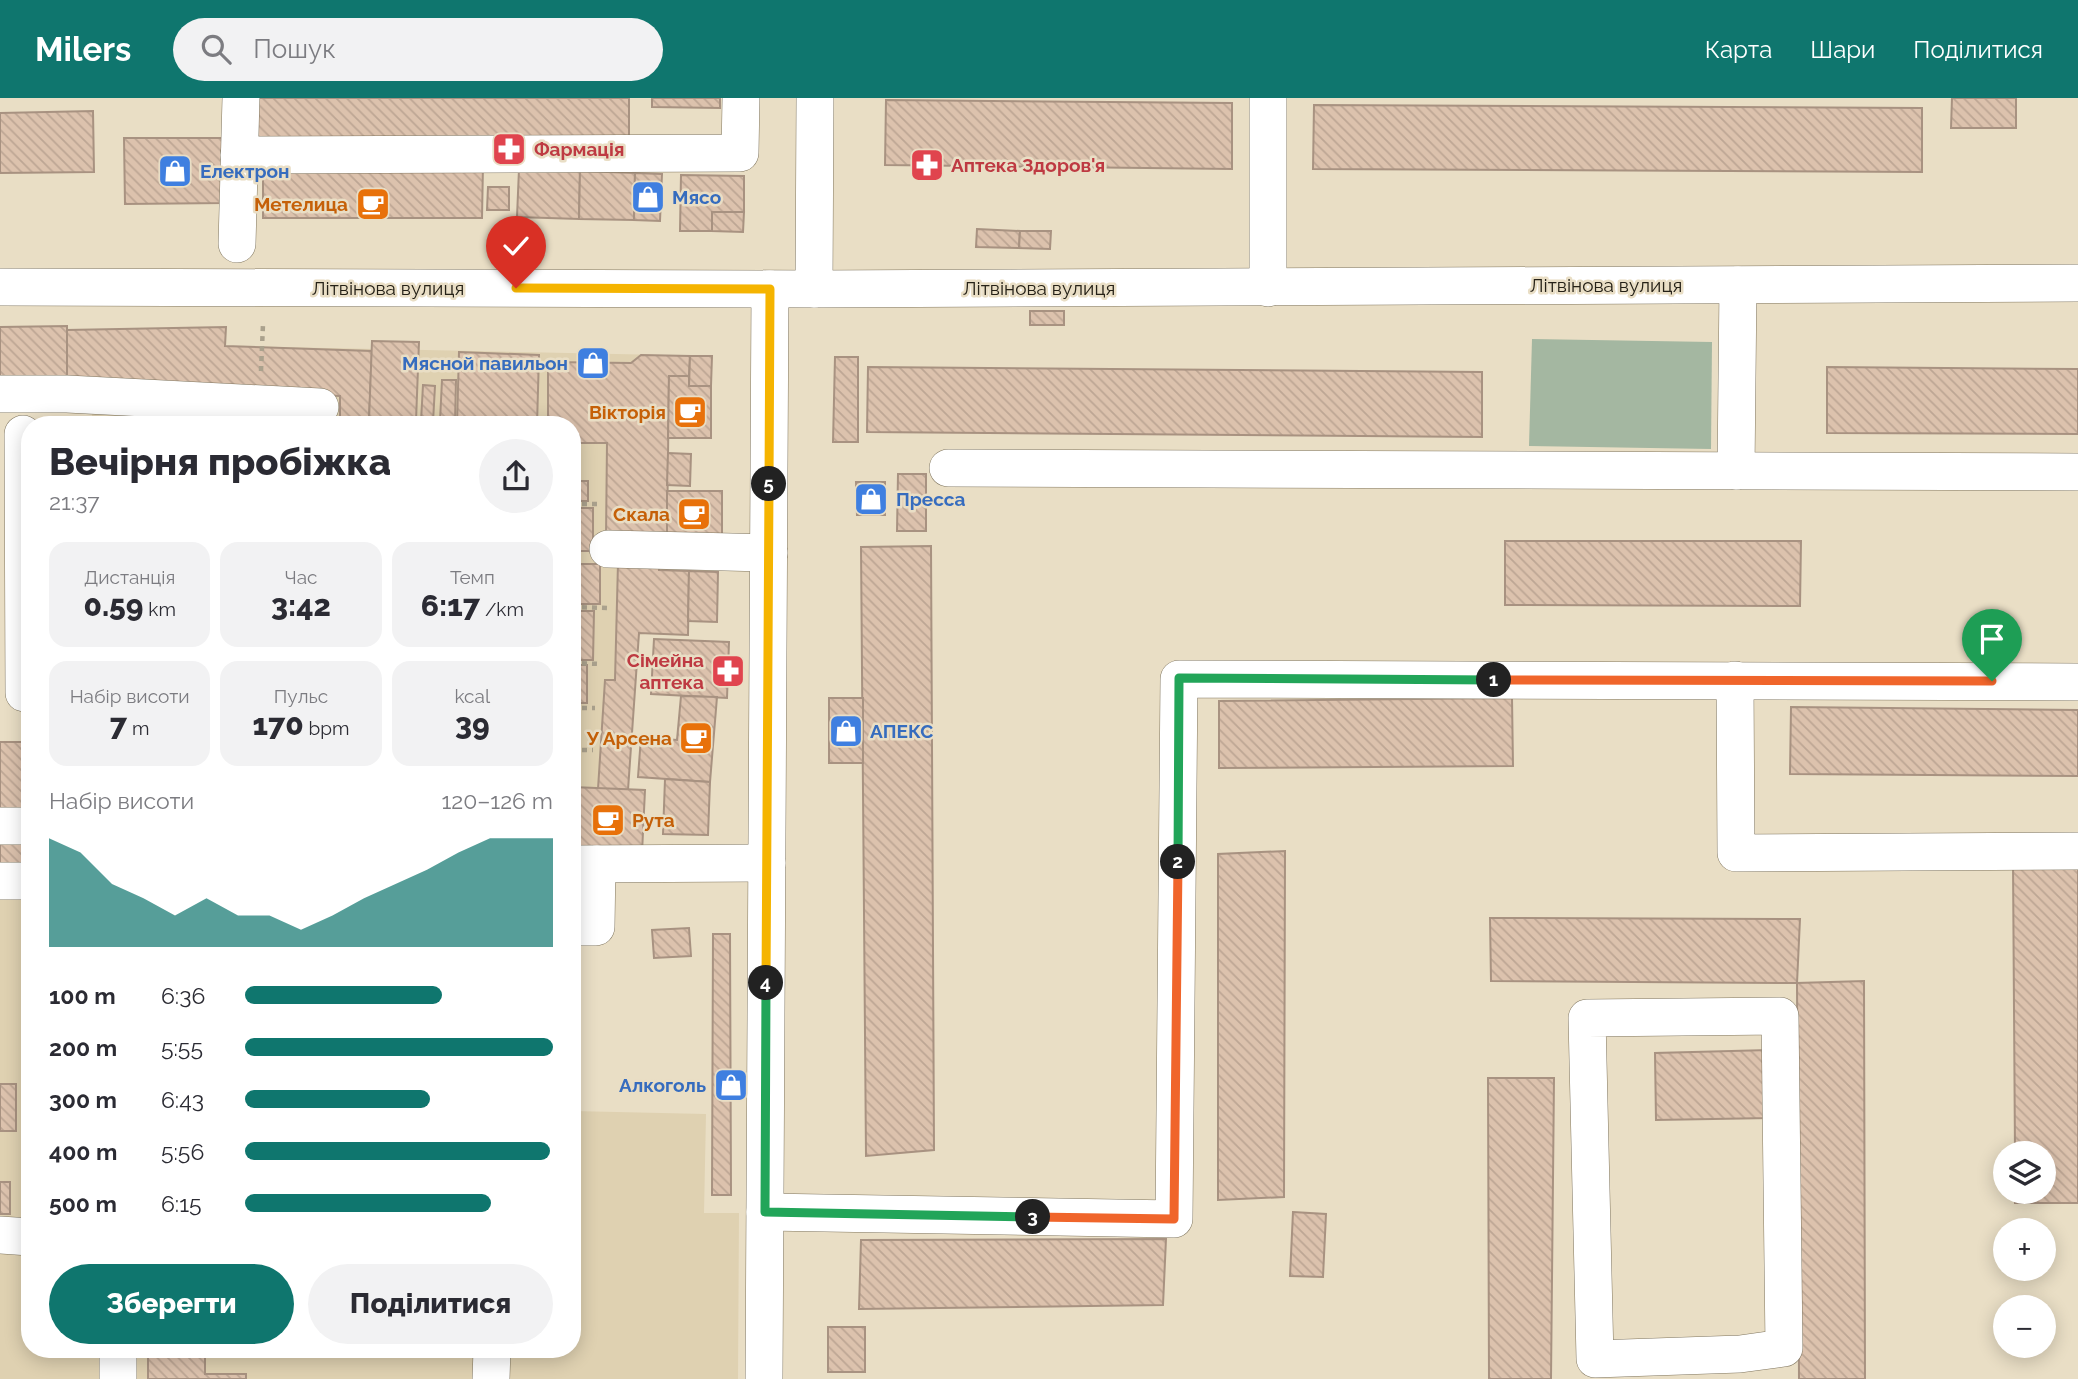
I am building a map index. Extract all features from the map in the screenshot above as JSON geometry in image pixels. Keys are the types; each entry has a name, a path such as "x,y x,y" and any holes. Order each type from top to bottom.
{"street":[{"path":"237,244 240,98"},
{"path":"239,155 740,153 741,98"},
{"path":"814,289 815,98"},
{"path":"1268,98 1268,288"},
{"name":"Літвінова вулиця","path":"0,287 814,289 2078,283"},
{"path":"1736,471 1738,285"},
{"path":"764,1379 770,289"},
{"path":"0,394 67,394 320,407"},
{"path":"21,453 11,549 21,660"},
{"path":"948,468 2078,472"},
{"path":"608,549 769,553"},
{"path":"765,1212 1174,1219 1179,678 2078,682"},
{"path":"1735,680 1736,853 2078,851"},
{"path":"0,826 21,826"},
{"path":"581,927 596,927 584,864 767,863"},
{"path":"0,881 21,881"},
{"path":"1780,1016 1784,1348 1740,1367 1595,1359 1587,1018 1780,1016"},
{"path":"0,1235 21,1236"},
{"path":"118,1358 118,1379"},
{"path":"491,1379 492,1358"}],"path":[{"path":"260,404 263,324"},
{"path":"581,504 599,504"},
{"path":"581,607 607,608"},
{"path":"581,663 600,664"},
{"path":"581,708 596,708"},
{"path":"581,750 593,750"}],"shaded area":[{"path":"226,327 226,346 712,356 711,438 668,438 667,491 659,538 658,634 639,634 628,789 581,840 581,416 92,416 92,408"},
{"path":"0,742 21,742 21,1358 581,1358 581,1111 706,1114 704,1213 739,1213 738,1379 0,1379"}],"green space":[{"path":"1532,339 1712,342 1711,449 1529,446"}],"building":[{"path":"258,98 629,98 629,151 257,146"},
{"path":"652,98 720,98 720,108 652,107"},
{"path":"1952,98 2016,98 2016,128 1951,128"},
{"path":"886,100 1232,103 1232,169 885,165"},
{"path":"1314,105 1922,108 1922,172 1313,169"},
{"path":"93,111 94,172 0,173 0,113"},
{"name":"Електрон","path":"124,138 225,138 225,203 125,204"},
{"name":"Метелица","path":"263,165 483,165 482,218 263,218"},
{"path":"519,169 580,171 579,219 517,217"},
{"path":"580,171 635,173 634,220 579,219"},
{"name":"Мясо","path":"635,173 662,174 660,221 634,220"},
{"path":"681,175 744,176 744,212 712,212 712,231 680,231"},
{"path":"488,187 509,187 509,210 487,210"},
{"path":"712,212 744,212 743,232 712,231"},
{"path":"977,229 1020,231 1019,248 976,247"},
{"path":"1020,231 1051,231 1050,249 1019,248"},
{"path":"1030,311 1064,311 1064,325 1030,325"},
{"path":"67,326 67,384 0,384 0,327"},
{"path":"226,327 225,346 372,351 369,416 340,416 340,396 67,384 67,330"},
{"path":"372,341 419,342 416,416 369,416"},
{"path":"459,352 539,355 537,416 457,416"},
{"path":"641,355 690,356 689,376 669,376 667,538 606,537 607,443 581,443 581,416 548,416 548,362 631,363"},
{"path":"690,356 712,356 711,386 689,386"},
{"path":"835,357 858,357 858,442 833,442"},
{"path":"868,367 1482,372 1482,437 867,432"},
{"path":"1827,367 2078,369 2078,434 1827,433"},
{"name":"Вікторія","path":"669,376 689,376 689,386 711,386 711,438 668,438"},
{"path":"442,380 456,380 455,416 440,416"},
{"path":"423,385 435,386 433,416 421,416"},
{"path":"668,453 691,454 690,486 667,485"},
{"path":"898,474 926,474 926,531 897,531"},
{"path":"581,481 588,481 588,501 581,501"},
{"name":"Пресса","path":"856,482 885,482 885,515 857,515"},
{"name":"Скала","path":"667,491 722,491 722,537 667,538"},
{"path":"581,508 593,508 593,551 581,551"},
{"path":"1505,541 1801,541 1800,606 1505,605"},
{"path":"931,546 934,1150 866,1156 861,547"},
{"path":"618,563 659,564 659,570 689,571 688,635 639,633 628,790 598,789 605,680 615,680"},
{"path":"581,564 600,564 600,604 581,604"},
{"path":"689,571 718,572 717,622 688,621"},
{"path":"581,611 594,611 593,660 581,660"},
{"path":"654,639 729,642 727,698 651,694"},
{"path":"581,665 587,665 587,703 581,703"},
{"name":"У Арсена","path":"681,696 717,697 710,782 638,777 641,737 677,740"},
{"name":"АПЕКС","path":"829,698 863,698 863,763 829,763"},
{"path":"1512,698 1513,766 1219,768 1219,701"},
{"path":"1791,707 2078,710 2078,776 1790,774"},
{"path":"0,742 21,742 21,817 0,817"},
{"path":"665,779 710,782 708,835 663,834"},
{"name":"Рута","path":"581,787 645,790 642,853 581,850"},
{"path":"21,836 21,865 0,866 0,837"},
{"path":"1285,851 1284,1197 1218,1200 1218,854"},
{"path":"2013,863 2078,863 2078,1203 2056,1203 2056,1141 2015,1141"},
{"path":"1490,918 1800,919 1797,983 1491,981"},
{"path":"689,928 691,956 654,958 652,930"},
{"path":"713,934 730,934 731,1195 712,1195"},
{"path":"1864,981 1865,1379 1799,1379 1797,983"},
{"path":"1769,1050 1770,1118 1656,1120 1655,1053"},
{"path":"1488,1078 1554,1078 1551,1379 1489,1379"},
{"path":"0,1084 16,1084 16,1131 0,1131"},
{"path":"0,1182 10,1182 10,1214 0,1214"},
{"path":"1293,1212 1326,1214 1323,1277 1290,1276"},
{"path":"1166,1239 1163,1305 859,1309 861,1240"},
{"path":"828,1327 865,1327 865,1372 828,1372"},
{"path":"148,1358 205,1358 205,1374 246,1374 246,1379 148,1379"}],"place":[{"name":"Фармація","path":"509,149"},
{"name":"Аптека Здоров'я","path":"927,165"},
{"name":"Електрон","path":"175,171"},
{"name":"Мясо","path":"648,197"},
{"name":"Метелица","path":"373,204"},
{"name":"Мясной павильон","path":"593,363"},
{"name":"Вікторія","path":"690,412"},
{"name":"Пресса","path":"871,499"},
{"name":"Скала","path":"694,514"},
{"name":"Сімейна аптека","path":"728,671"},
{"name":"АПЕКС","path":"846,731"},
{"name":"У Арсена","path":"696,738"},
{"name":"Рута","path":"608,820"},
{"name":"Алкоголь","path":"731,1085"}],"route":[{"path":"516,288 770,289 765,1212 1174,1219 1179,678 1992,681"}]}
